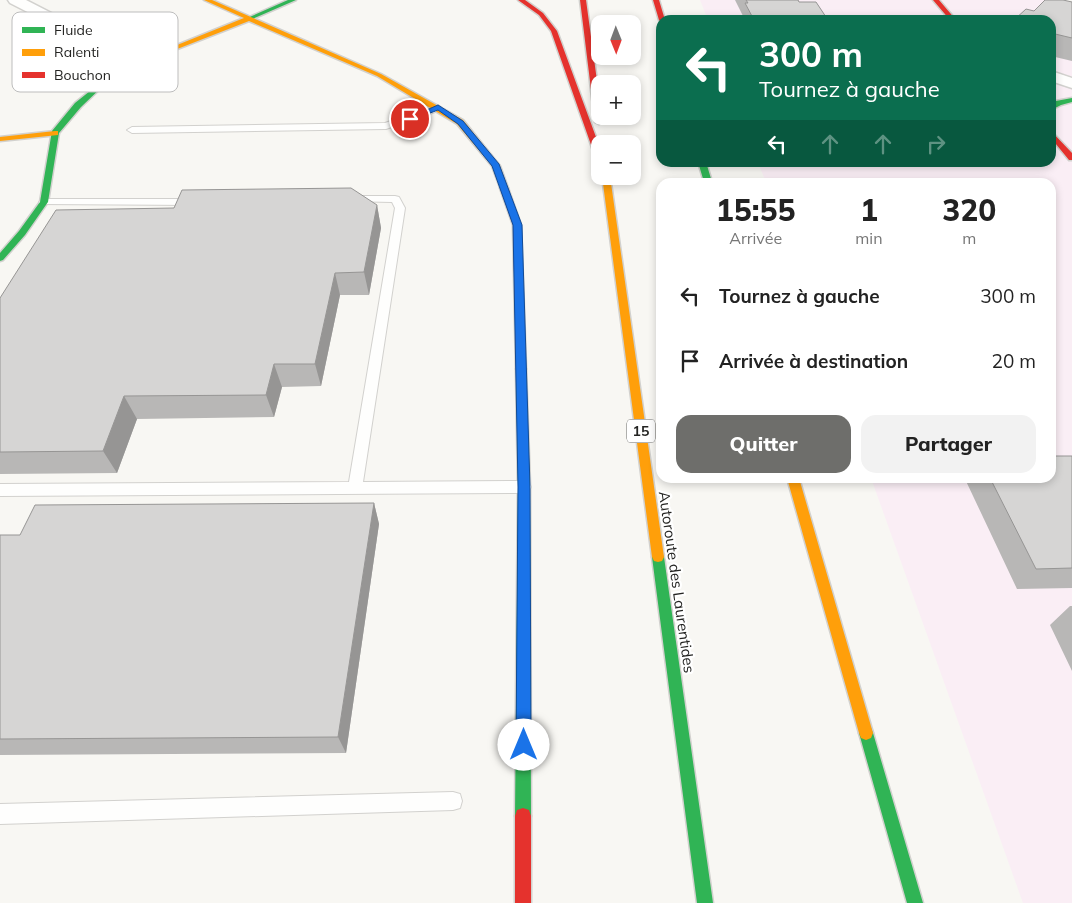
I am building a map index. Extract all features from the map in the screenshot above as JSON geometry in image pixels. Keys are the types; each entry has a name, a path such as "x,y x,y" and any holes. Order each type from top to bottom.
{"main road":[{"path":"207,0 379,75 460,122 496,166 517,225 524,487 523,903"},
{"path":"178,48 197,41 271,0"},
{"path":"521,0 541,14 554,31 591,135"},
{"path":"583,0 601,135"},
{"path":"656,0 660,15"},
{"path":"936,0 950,15"},
{"path":"243,17 288,2"},
{"path":"278,32 278,15 288,2"},
{"path":"0,258 22,233 44,202 55,132 78,105 93,92"},
{"path":"1056,105 1072,100"},
{"path":"0,139 55,132"},
{"path":"1056,140 1072,158"},
{"name":"Autoroute des Laurentides","path":"607,185 705,903"},
{"path":"794,483 915,903"}],"street":[{"path":"15,0 38,12"},
{"path":"1056,78 1072,83"}],"lane":[{"path":"132,130 386,126 438,108"},
{"path":"335,200 395,199 400,208 355,488"},
{"path":"44,202 87,204 204,202"},
{"path":"0,490 524,487"},
{"path":"0,814 453,801"}],"shaded area":[{"path":"700,0 1049,0 1072,6 1072,903 1023,903 873,483 1056,483 1056,178 764,178 760,167 1056,167 1056,15 706,15"}],"building":[{"path":"746,0 816,2 825,15 751,15 745,3 748,3"},
{"path":"1045,0 1072,2 1072,38 1056,34 1056,15 1019,15 1026,9 1034,11"},
{"path":"351,188 377,205 364,272 335,273 315,364 274,364 266,395 124,396 103,451 0,452 0,298 56,210 174,208 182,190"},
{"path":"1056,456 1072,456 1072,568 1036,569 993,483 1056,483"},
{"path":"374,503 338,737 0,739 0,535 20,535 35,505"}],"traffic: fast":[{"path":"248,19 293,0"},
{"path":"0,258 22,233 44,202 55,133 78,105 93,92"},
{"path":"1056,105 1072,100"},
{"path":"704,167 707,178"},
{"path":"521,369 524,487 523,816"},
{"path":"658,557 705,903"},
{"path":"866,733 915,903"}],"traffic: slow":[{"path":"207,0 379,75 438,108 460,122 496,166 504,188"},
{"path":"178,47 248,19"},
{"path":"0,139 55,133"},
{"path":"607,185 658,557"},
{"path":"794,483 866,733"}],"traffic: jam":[{"path":"521,0 541,14 554,31 591,135"},
{"path":"583,0 593,75"},
{"path":"656,0 660,15"},
{"path":"936,0 949,15"},
{"path":"1056,139 1072,158"},
{"path":"504,188 517,225 521,369"},
{"path":"523,816 523,903"}],"route":[{"path":"410,119 438,108 460,122 496,166 517,225 524,487 524,745"}]}
